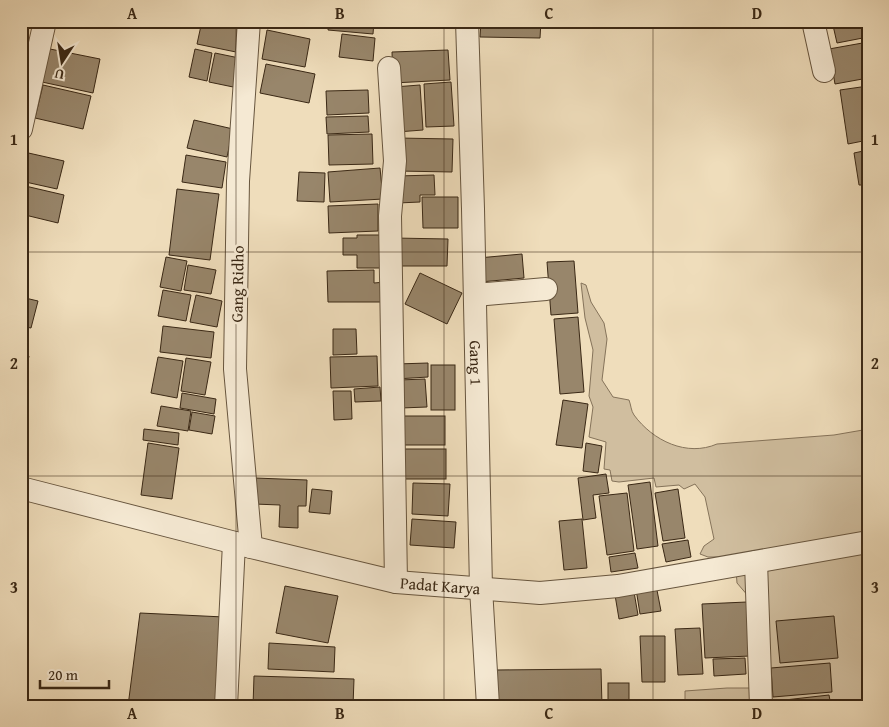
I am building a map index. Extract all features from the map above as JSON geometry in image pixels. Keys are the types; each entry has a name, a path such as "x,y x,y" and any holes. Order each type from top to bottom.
{"street":[{"path":"21,129 45,21"},
{"name":"Gang Ridho","path":"226,706 242,545 235,369 238,181 249,21"},
{"name":"Gang 1","path":"467,21 481,588 488,706"},
{"path":"813,21 824,71"},
{"path":"389,68 394,161 390,216 396,582"},
{"path":"475,295 546,289"},
{"name":"Padat Karya","path":"21,488 242,545 396,582 540,593 618,586 868,542"},
{"path":"756,562 762,706"}],"shaded area":[{"path":"581,283 586,285 591,302 604,323 607,339 602,380 613,397 629,400 632,412 642,424 661,439 671,444 694,449 706,448 717,444 834,435 863,430 868,424 868,706 685,706 685,691 755,688 749,597 737,583 736,570 729,557 708,557 700,554 704,546 714,539 705,497 695,484 684,489 679,485 656,487 654,478 612,481 610,470 604,469 606,442 589,437 593,407 589,396 593,350 585,318"}],"building":[{"path":"94,21 110,21 109,25"},
{"path":"202,21 234,21 242,23 236,52 197,44"},
{"path":"329,21 374,21 373,34 328,30"},
{"path":"481,21 541,21 540,38 480,37"},
{"path":"832,21 868,21 868,37 837,43"},
{"path":"267,30 310,39 305,67 262,59"},
{"path":"342,34 375,38 373,61 339,57"},
{"path":"868,42 868,78 835,84 829,49"},
{"path":"50,49 100,59 93,93 42,82"},
{"path":"195,49 212,53 207,81 189,77"},
{"path":"448,50 450,80 393,83 392,52"},
{"path":"215,53 244,59 238,88 209,82"},
{"path":"266,64 315,74 309,103 260,93"},
{"path":"451,82 454,126 426,127 424,84"},
{"path":"43,85 91,96 83,129 35,118"},
{"path":"420,85 423,130 397,132 394,87"},
{"path":"868,86 868,140 848,144 840,90"},
{"path":"368,90 369,113 327,115 326,91"},
{"path":"368,116 369,132 327,134 326,117"},
{"path":"194,120 233,129 227,157 187,148"},
{"path":"372,134 373,164 329,165 328,135"},
{"path":"398,138 453,139 452,172 398,171"},
{"path":"868,150 868,185 859,185 854,153"},
{"path":"24,152 64,161 57,189 21,181 21,163"},
{"path":"186,155 226,162 222,188 182,182"},
{"path":"380,168 383,199 330,202 328,172"},
{"path":"299,172 325,173 324,202 297,201"},
{"path":"434,175 435,195 420,195 420,202 398,203 397,176"},
{"path":"21,185 64,195 58,223 21,214"},
{"path":"177,189 219,194 210,260 169,255"},
{"path":"422,197 458,197 458,228 423,228"},
{"path":"865,200 868,200 868,227"},
{"path":"378,204 378,231 329,233 328,206"},
{"path":"357,235 381,235 381,268 357,268 357,255 343,255 343,238 357,238"},
{"path":"394,238 448,239 447,266 394,266"},
{"path":"522,254 524,278 480,282 478,258"},
{"path":"166,257 187,261 181,291 160,287"},
{"path":"574,261 578,313 551,315 547,262"},
{"path":"188,265 216,270 211,294 184,290"},
{"path":"374,270 374,283 386,282 386,302 328,302 327,271"},
{"path":"420,273 462,293 447,324 405,304"},
{"path":"163,290 191,295 186,321 158,316"},
{"path":"196,295 222,301 217,327 190,322"},
{"path":"21,297 38,301 31,328 21,326"},
{"path":"578,317 584,392 560,394 554,319"},
{"path":"163,326 214,332 211,358 160,352"},
{"path":"333,329 356,329 357,354 333,355"},
{"path":"21,354 29,356 23,385 21,385"},
{"path":"377,356 378,386 331,388 330,357"},
{"path":"158,357 183,361 177,398 151,393"},
{"path":"186,358 211,362 205,395 181,391"},
{"path":"428,363 428,377 396,379 396,364"},
{"path":"431,365 455,365 455,410 431,410"},
{"path":"425,379 427,407 401,408 399,380"},
{"path":"380,387 381,401 355,402 354,389"},
{"path":"333,391 351,391 352,419 334,420"},
{"path":"182,393 216,399 214,414 180,408"},
{"path":"563,400 588,404 582,448 556,445"},
{"path":"161,406 191,411 188,431 157,426"},
{"path":"192,412 215,416 212,434 189,430"},
{"path":"401,416 445,416 445,445 401,445"},
{"path":"144,429 179,433 178,445 143,440"},
{"path":"148,443 179,448 172,499 141,495"},
{"path":"586,443 602,446 598,473 583,471"},
{"path":"400,449 446,449 446,479 400,479"},
{"path":"606,474 609,493 593,495 596,518 583,520 578,478"},
{"path":"255,478 307,480 306,506 298,506 298,528 279,527 280,505 254,504"},
{"path":"650,482 658,546 637,549 628,485"},
{"path":"413,483 450,484 448,516 412,514"},
{"path":"312,489 332,491 330,514 309,512"},
{"path":"678,489 685,538 663,541 655,493"},
{"path":"627,493 634,551 607,555 599,496"},
{"path":"412,519 456,522 454,548 410,545"},
{"path":"582,519 587,568 564,570 559,521"},
{"path":"688,540 691,557 666,562 662,544"},
{"path":"635,553 638,568 611,572 609,557"},
{"path":"656,585 661,611 640,614 636,589"},
{"path":"285,586 338,596 328,643 276,633"},
{"path":"634,592 638,615 619,619 615,595"},
{"path":"747,602 750,656 705,658 702,604"},
{"path":"140,613 224,617 219,706 128,706"},
{"path":"834,616 838,658 780,663 776,621"},
{"path":"700,628 703,674 678,675 675,629"},
{"path":"640,636 665,636 665,682 642,682"},
{"path":"269,643 335,647 334,672 268,669"},
{"path":"745,658 746,674 714,676 713,659"},
{"path":"830,663 832,692 773,697 771,668"},
{"path":"601,669 602,706 497,706 496,670"},
{"path":"254,676 354,679 353,706 253,706"},
{"path":"608,683 629,683 629,706 608,706"},
{"path":"829,695 831,706 768,706 767,702"}]}
